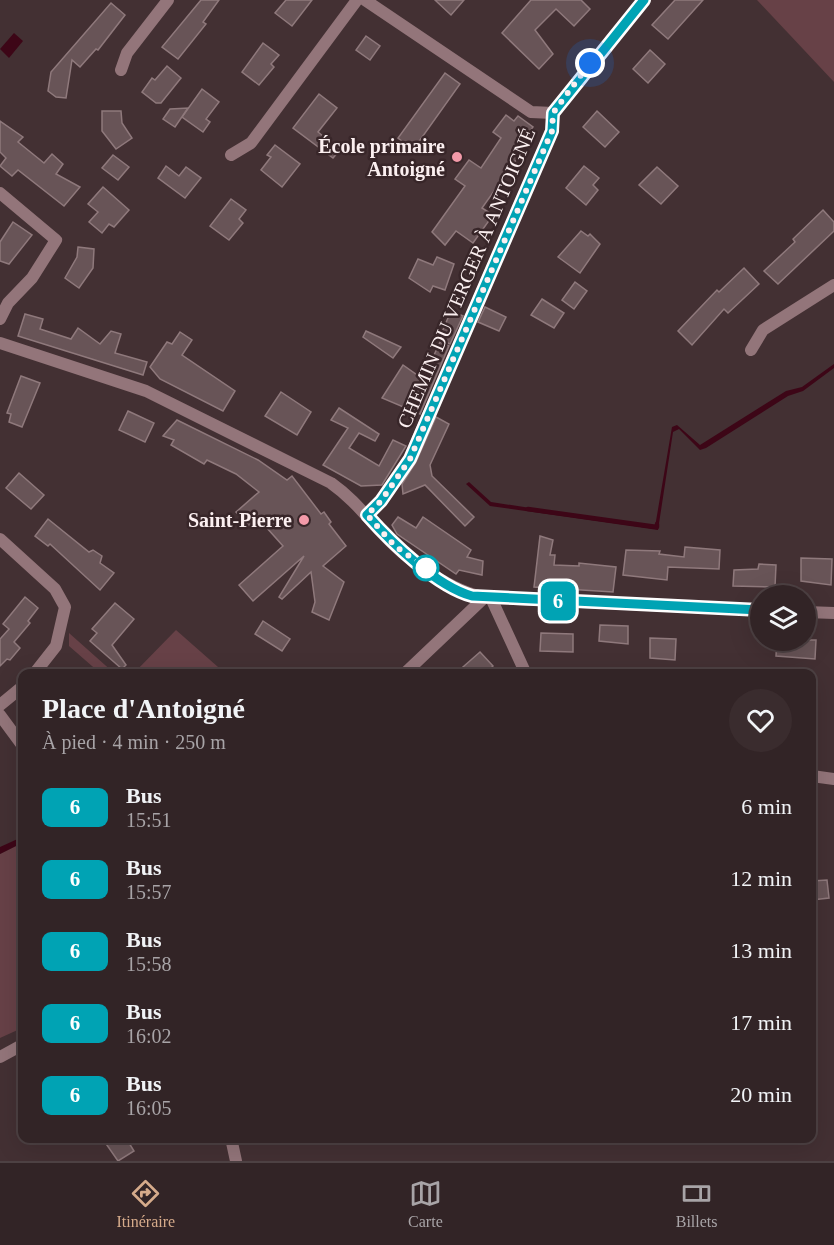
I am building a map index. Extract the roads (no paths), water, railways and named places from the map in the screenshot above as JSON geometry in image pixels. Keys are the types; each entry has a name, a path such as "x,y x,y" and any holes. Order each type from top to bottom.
{"street":[{"path":"121,70 127,53 168,0"},
{"path":"231,154 251,143 357,0"},
{"path":"365,0 531,112 553,113"},
{"name":"CHEMIN DU VERGER À ANTOIGNÉ","path":"367,515 381,501 410,459 552,131 553,113 644,0"},
{"path":"0,193 56,240 32,278 8,303 0,320"},
{"path":"751,350 763,330 834,285"},
{"path":"0,343 146,391 331,483 353,498 395,546 465,594 488,598 750,610"},
{"path":"0,539 55,589 65,607 56,646 38,669"},
{"path":"410,669 488,598"},
{"path":"488,598 524,669"},
{"path":"816,613 834,614"},
{"path":"0,705 18,690"},
{"path":"0,716 18,741"},
{"path":"816,777 834,779"},
{"path":"0,1057 18,1046"},
{"path":"232,1143 236,1161"}],"waterway":[{"path":"528,509 657,527 657,524"}],"place":[{"name":"École primaire Antoigné","path":"457,157"},
{"name":"Saint-Pierre","path":"304,520"}]}
